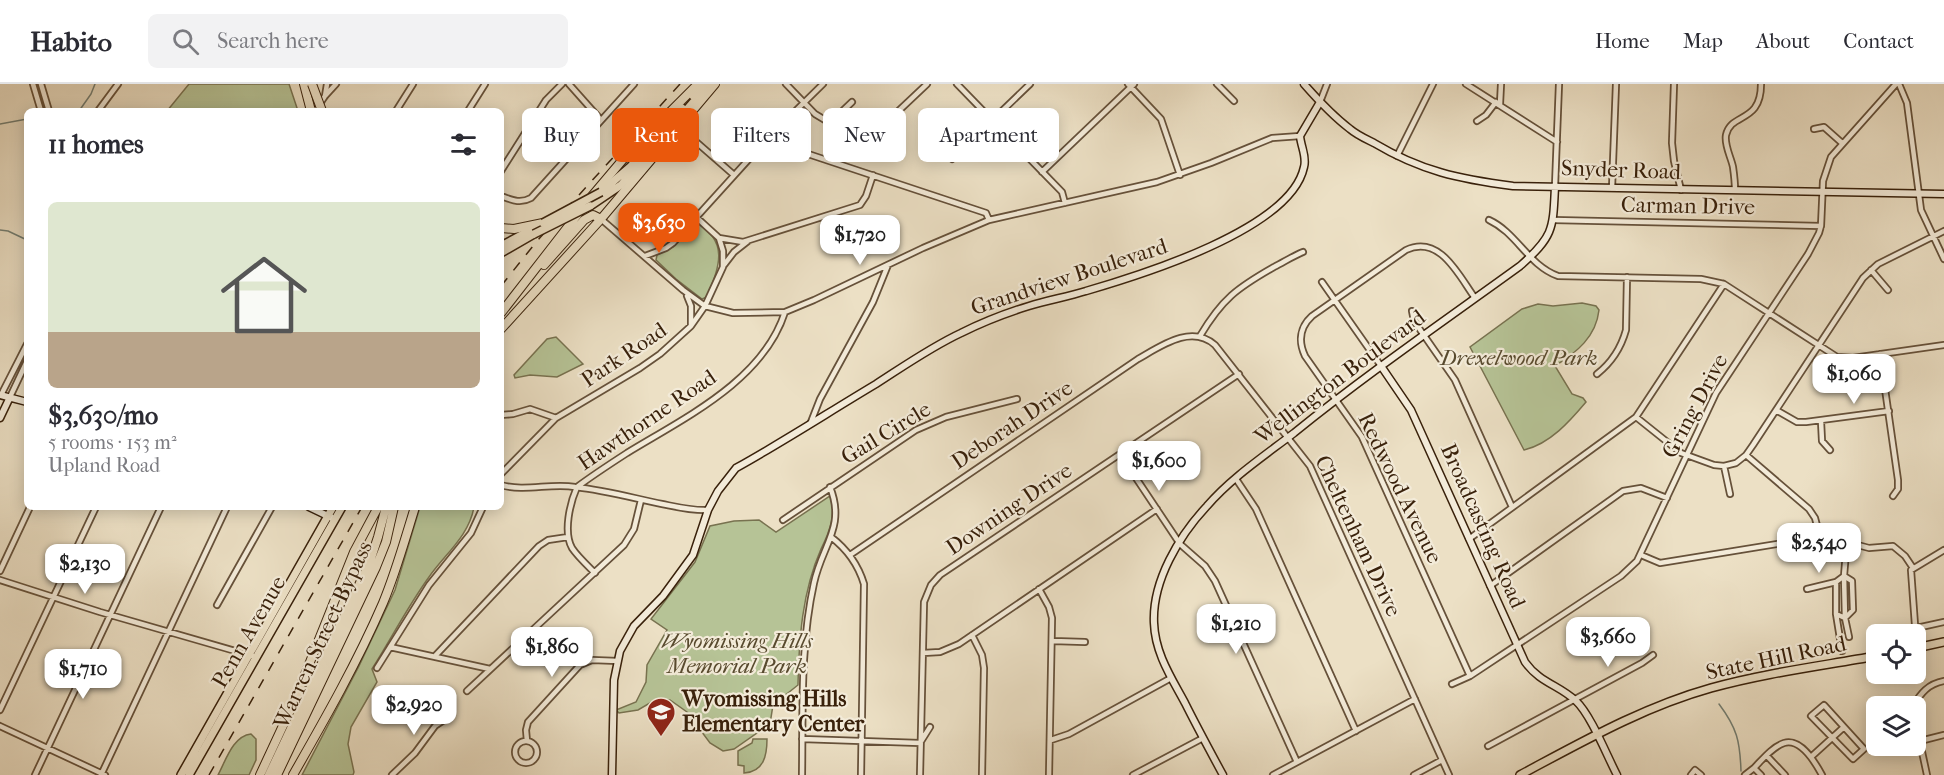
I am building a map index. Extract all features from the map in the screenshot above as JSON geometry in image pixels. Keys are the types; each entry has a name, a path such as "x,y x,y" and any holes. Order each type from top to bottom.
{"highway":[{"path":"304,84 310,108"},
{"path":"312,84 318,108"},
{"path":"504,309 616,166 698,84"},
{"path":"693,108 713,84"},
{"path":"504,326 601,219 648,162"},
{"path":"515,295 584,220 593,215 601,219"},
{"path":"504,228 514,229 543,223"},
{"path":"260,775 294,702 354,552 376,510"},
{"name":"Warren Street Bypass","path":"268,775 369,564 385,510"},
{"name":"Warren Street Bypass","path":"277,775 376,567 386,542 393,510"},
{"path":"293,775 364,644 392,578 415,510"}],"main road":[{"path":"504,244 601,192 630,167 703,84"},
{"path":"504,251 590,206 621,185 695,100 713,84"},
{"name":"Penn Avenue","path":"332,518 333,510"},
{"name":"Penn Avenue","path":"181,775 332,518 339,510"},
{"path":"1926,646 1944,642"},
{"name":"Penn Avenue","path":"189,775 253,655"},
{"name":"State Hill Road","path":"1520,775 1596,734 1710,688 1761,676 1866,658"}],"street":[{"path":"33,84 40,108"},
{"path":"41,84 48,108"},
{"path":"100,108 118,84"},
{"path":"320,108 327,84"},
{"path":"325,96 336,84"},
{"path":"398,108 413,84"},
{"path":"470,108 485,84"},
{"path":"504,166 546,100 561,84"},
{"path":"569,84 601,120"},
{"path":"504,197 516,201 531,198 634,84"},
{"path":"786,84 815,114 830,123 852,102"},
{"path":"798,108 823,84"},
{"path":"902,108 927,84"},
{"path":"957,84 981,108"},
{"path":"1005,108 1030,84"},
{"path":"1217,84 1234,101"},
{"name":"Snyder Road","path":"1304,84 1351,130 1397,156 1435,172 1480,182 1513,186 1944,194"},
{"path":"601,219 686,293 705,306 733,313 785,312 988,220 1180,175 1272,138 1300,136 1320,102 1327,84"},
{"path":"1397,156 1432,84"},
{"path":"1466,84 1557,142"},
{"path":"1477,121 1498,103 1501,84"},
{"path":"1555,186 1559,84"},
{"path":"1612,188 1616,84"},
{"path":"1674,84 1672,143 1681,190"},
{"path":"1735,190 1733,166 1726,136 1731,126 1758,106 1761,84"},
{"path":"1897,84 1907,103 1921,210 1944,260"},
{"name":"Gring Drive","path":"1452,684 1470,675 1621,576 1641,555 1716,393 1814,245 1821,226 1823,181 1827,164 1842,143 1897,84"},
{"path":"1042,172 1131,85 1161,119 1180,175"},
{"path":"1814,129 1824,127 1842,143"},
{"name":"Grandview Boulevard","path":"612,775 614,680 625,641 634,626 663,596 693,555 708,510 718,491 736,468 928,351 979,324 1030,306 1136,275 1184,257 1247,228 1272,211 1293,191 1305,167 1300,136"},
{"path":"699,144 734,175"},
{"path":"811,155 986,213 988,220"},
{"path":"645,256 666,248 746,162"},
{"path":"1033,162 1062,192 1065,203"},
{"path":"696,218 719,238 733,241 749,240 860,205 866,196 873,175"},
{"name":"Wellington Boulevard","path":"1223,775 1171,678 1156,641 1155,602 1161,580 1180,544 1207,505 1236,479 1336,399 1530,258 1543,245 1553,220 1555,186"},
{"path":"1489,220 1502,227 1530,258 1546,271 1558,276 1701,279 1724,284 1832,355 1844,358 1944,345"},
{"name":"Carman Drive","path":"1553,220 1821,226"},
{"path":"1636,417 1682,453 1713,465 1724,466 1736,463 1746,454 1863,278 1871,270 1944,231"},
{"path":"719,238 723,251 723,267"},
{"name":"Park Road","path":"504,471 556,418 640,368 660,354 691,326 705,306 723,267 734,252 749,240"},
{"name":"Redwood Avenue","path":"1470,675 1362,437 1305,356 1301,335 1309,319 1406,250 1414,247 1427,246 1444,256 1475,298"},
{"path":"1200,336 1215,312 1246,282 1303,252"},
{"path":"811,422 820,399 873,302 888,265"},
{"path":"1871,270 1888,290"},
{"path":"1597,374 1607,366 1624,338 1627,277"},
{"name":"Broadcasting Road","path":"1322,282 1411,410 1525,662 1538,676 1574,699 1583,710 1617,775"},
{"path":"1469,539 1636,417 1724,284"},
{"path":"686,293 691,306 691,326"},
{"path":"1412,311 1414,321 1455,380 1512,507"},
{"name":"Hawthorne Road","path":"568,537 568,523 577,487 629,452 688,418 721,394 763,352 775,334 785,312"},
{"name":"Cheltenham Drive","path":"1200,336 1215,345 1307,461 1449,775"},
{"name":"Deborah Drive","path":"850,555 1138,359 1180,338 1200,336"},
{"path":"24,350 0,396 24,401"},
{"path":"1880,354 1898,480 1898,489 1893,496"},
{"path":"0,418 24,367"},
{"name":"Downing Drive","path":"920,775 924,602 935,580 1239,374"},
{"name":"Gail Circle","path":"783,520 901,438 927,424 962,412 1017,399"},
{"path":"504,415 530,409 556,418"},
{"path":"1776,410 1797,422 1821,421 1889,411"},
{"path":"1821,421 1822,441 1830,450"},
{"path":"1119,454 1180,544 1202,563 1215,581 1296,762"},
{"path":"1746,454 1809,509 1815,518 1820,537"},
{"path":"1724,466 1730,494"},
{"path":"1236,479 1256,509 1356,730"},
{"path":"504,486 512,488 559,485 577,487 708,510"},
{"path":"802,775 804,637 818,565 831,537 837,507 830,487"},
{"path":"1490,586 1623,491 1641,488 1667,498"},
{"path":"467,691 620,549 630,537 641,500"},
{"path":"923,653 947,650 972,635 1157,509"},
{"path":"0,571 29,510"},
{"path":"0,710 95,510"},
{"path":"35,775 160,510"},
{"path":"0,726 102,775 226,510"},
{"path":"217,605 270,510"},
{"path":"315,510 332,518"},
{"path":"377,668 429,585 471,533 482,510"},
{"path":"1641,555 1660,563 1820,537 1841,536 1854,544 1869,548 1893,546 1905,556 1913,568"},
{"path":"435,656 539,546 548,540 568,537 572,548 595,573"},
{"path":"831,537 850,555 860,570 864,584 861,775"},
{"path":"1847,540 1845,618 1849,637"},
{"path":"1944,550 1911,570 1915,625 1921,627 1944,624"},
{"path":"1807,589 1836,582 1845,576"},
{"path":"0,580 111,615 253,655"},
{"path":"1836,582 1836,614 1842,651"},
{"path":"1039,589 1051,612 1053,641 1049,775"},
{"path":"1836,614 1845,618"},
{"path":"972,635 982,655 984,668 982,775"},
{"path":"1053,641 1086,642"},
{"path":"390,647 490,669"},
{"path":"1488,746 1653,655"},
{"path":"527,741 528,722 577,668 592,660 618,661"},
{"path":"1051,740 1069,734 1171,678"},
{"path":"1918,696 1934,683 1944,681"},
{"path":"1273,775 1415,699"},
{"path":"1824,705 1844,727 1864,749 1853,759 1812,716 1824,705"},
{"path":"392,775 419,748 435,726 450,716"},
{"path":"802,739 920,742 930,727"},
{"path":"1811,757 1844,727"},
{"path":"1926,740 1944,735"},
{"path":"1133,775 1203,738"},
{"path":"527,741 535,745 537,752 535,759 525,764 518,760 514,750 520,743 527,741"},
{"path":"1745,775 1786,742 1800,746 1811,757 1822,775"},
{"path":"1767,756 1785,775"},
{"path":"1924,756 1928,775"},
{"path":"1414,775 1442,760"},
{"path":"1754,768 1761,775"},
{"path":"1691,775 1695,770 1701,775"}],"green space":[{"path":"189,84 289,84 297,108 169,108"},
{"path":"696,222 714,238 719,256 707,297 702,299 656,260 657,255 673,247"},
{"name":"Drexelwood Park","path":"1582,303 1596,306 1599,310 1594,328 1578,349 1555,366 1572,394 1583,398 1586,402 1551,437 1524,450 1470,347 1522,309 1538,304 1553,306"},
{"path":"556,337 583,364 557,377 530,375 515,378 514,375 547,339"},
{"name":"Wyomissing Hills Memorial Park","path":"830,496 833,509 831,523 815,565 806,599 799,650 798,685 773,705 770,724 734,749 723,751 710,743 687,712 670,700 655,700 638,710 619,713 616,710 636,702 646,682 647,665 667,630 651,619 695,562 710,526 734,521 759,520 776,532"},
{"path":"419,510 473,510 462,536 421,588 372,669 377,682 351,727 348,744 353,775 302,775 359,666 395,590"},
{"path":"251,734 256,739 256,760 249,775 218,775 239,739"},
{"path":"753,739 767,739 765,757 756,770 744,773 744,766 738,765 738,751 752,743"}],"waterway":[{"path":"81,108 95,84"},
{"path":"0,124 24,120"},
{"path":"0,230 24,239"},
{"path":"1719,704 1730,720 1736,735 1741,771"}],"railway":[{"path":"504,282 537,241 680,84"},
{"path":"209,775 360,510"}],"place":[{"name":"Wyomissing Hills Elementary Center","path":"661,738"}]}
